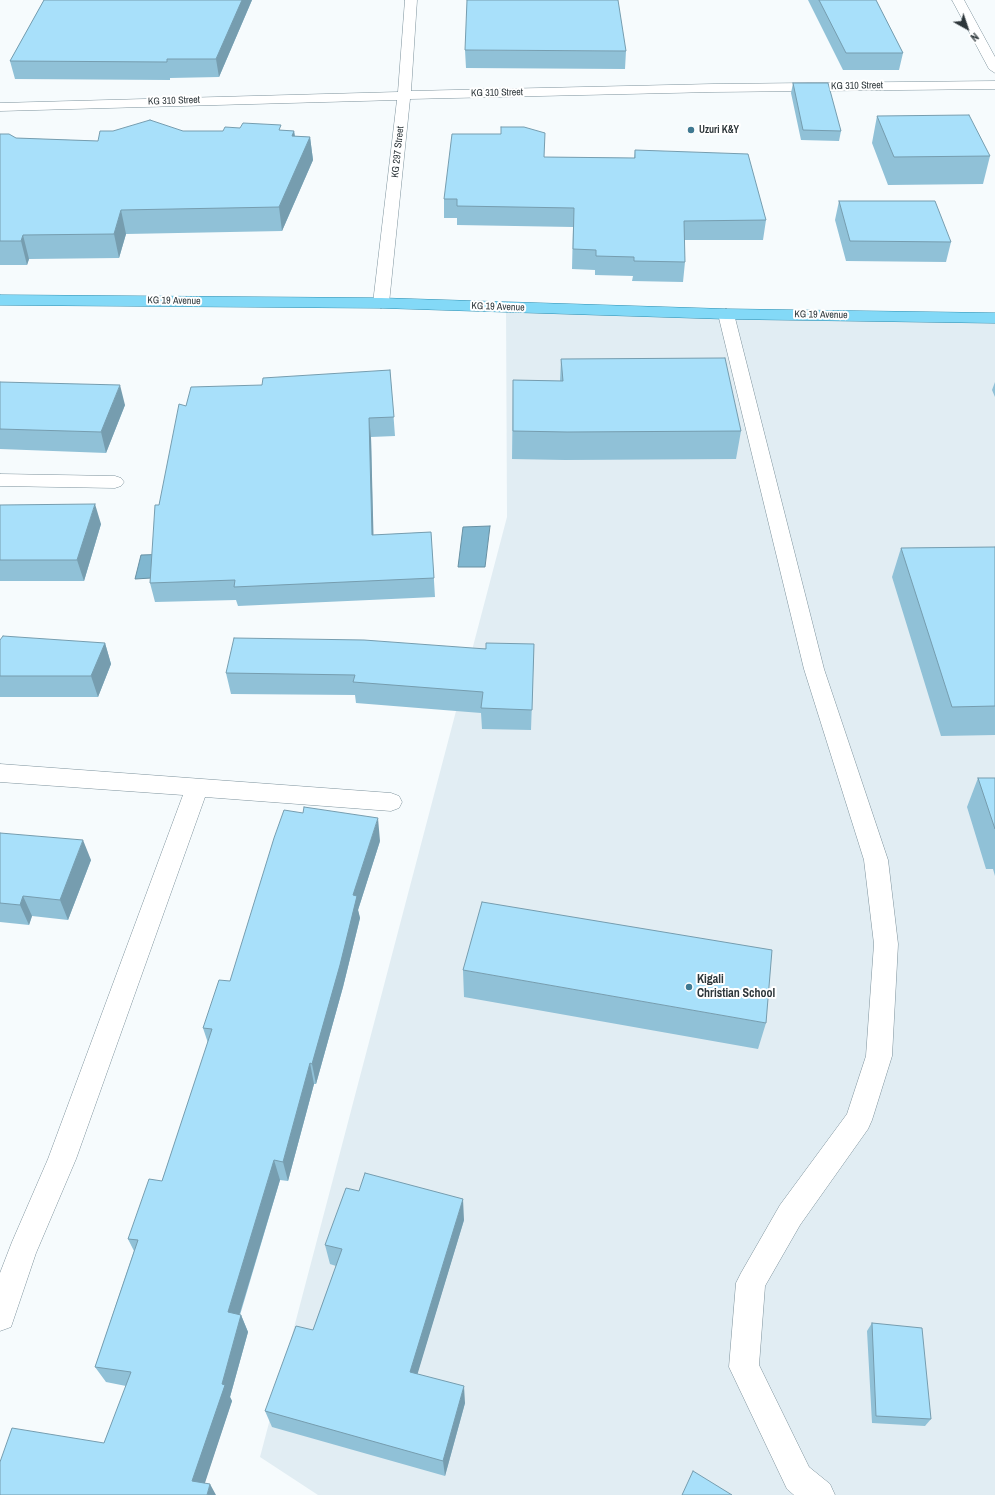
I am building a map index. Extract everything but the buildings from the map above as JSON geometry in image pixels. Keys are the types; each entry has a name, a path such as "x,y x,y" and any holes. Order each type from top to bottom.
{"main road":[{"name":"KG 19 Avenue","path":"0,300 381,303 726,314 995,318"}],"street":[{"name":"KG 297 Street","path":"381,303 404,95 411,0"},
{"path":"958,0 995,69"},
{"name":"KG 310 Street","path":"0,107 404,95 714,88 995,85"},
{"path":"726,314 814,669 876,860 886,944 879,1056 858,1120 790,1215 751,1282 744,1367 798,1478 819,1495"},
{"path":"0,480 115,482"},
{"path":"0,773 391,802"},
{"path":"0,1316 22,1252 62,1159 197,788"},
{"path":"0,1270 22,1252"}],"shaded area":[{"name":"Kigali Christian School","path":"506,307 995,316 995,1495 318,1495 260,1457 507,517"}],"water":[{"path":"490,526 485,567 458,567 463,527"},
{"path":"203,553 201,575 135,579 141,555"}],"place":[{"name":"Uzuri K&Y","path":"691,130"},
{"name":"Kigali Christian School","path":"689,987"}]}
